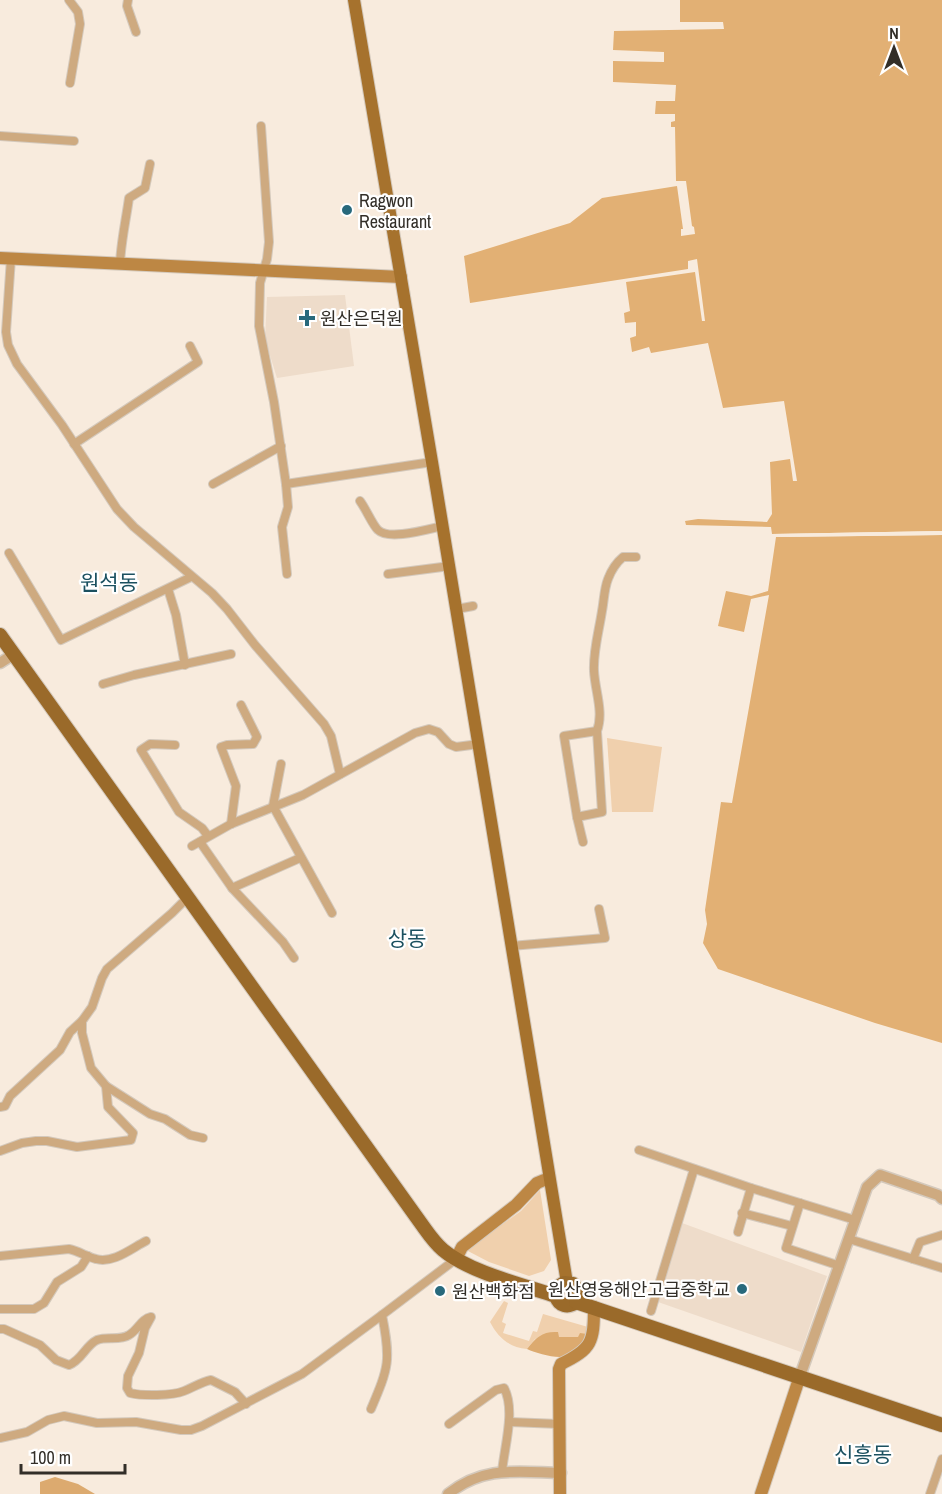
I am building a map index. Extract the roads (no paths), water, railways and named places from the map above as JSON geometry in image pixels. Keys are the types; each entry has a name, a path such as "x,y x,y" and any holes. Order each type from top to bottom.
{"highway":[{"path":"0,635 424,1229 442,1250 456,1259 477,1269 556,1296"},
{"path":"567,1282 578,1289 579,1296 571,1305 559,1302 556,1296 558,1287 567,1282"},
{"path":"576,1302 942,1425"}],"main road":[{"path":"354,0 450,566 567,1282"},
{"path":"6,258 401,277"},
{"path":"456,1259 462,1247 516,1205 537,1183 549,1178"},
{"path":"560,1494 559,1369 561,1364 578,1357 586,1350 594,1328 594,1307"},
{"path":"761,1494 800,1376"}],"street":[{"path":"69,0 78,12 80,24 70,83"},
{"path":"128,0 127,6 136,32"},
{"path":"261,126 269,242 260,283 259,326 274,402 286,484 288,507 282,527 287,574"},
{"path":"0,136 74,141"},
{"path":"120,264 120,242 124,234 129,198 145,188 150,164"},
{"path":"6,258 8,345 17,363 117,509 134,527 212,593 324,724 331,736 340,774"},
{"path":"74,444 198,363 190,346"},
{"path":"213,484 281,446"},
{"path":"286,484 432,462"},
{"path":"360,501 371,516 376,528 387,535 443,526"},
{"path":"9,553 59,636 168,589 191,576"},
{"path":"577,817 602,812 597,731 600,723 594,674 595,655 608,580 623,556 636,557"},
{"path":"388,574 450,566"},
{"path":"168,589 176,615 185,665"},
{"path":"457,609 473,606"},
{"path":"0,663 14,654"},
{"path":"103,684 231,654"},
{"path":"231,824 236,786 221,747 253,744 257,737 241,705"},
{"path":"294,958 284,942 232,888 196,844 231,824 303,795 415,733 429,729 438,732 449,744 456,747 479,744"},
{"path":"583,842 564,736 597,731"},
{"path":"175,745 150,744 141,750 179,812 202,828 208,836"},
{"path":"281,764 273,806 300,858 333,913"},
{"path":"232,888 300,858"},
{"path":"0,1107 4,1106 10,1096 60,1050 70,1032 82,1021 92,1006 107,969 187,898"},
{"path":"511,946 605,938 599,909"},
{"path":"82,1021 87,1058 91,1068 106,1086 150,1114 165,1119 190,1135 203,1138"},
{"path":"0,1152 22,1143 36,1141 77,1147 131,1140 133,1133 130,1128 108,1107 106,1086"},
{"path":"639,1150 855,1220"},
{"path":"651,1311 694,1169"},
{"path":"800,1376 867,1187 880,1176 942,1199"},
{"path":"738,1232 751,1188"},
{"path":"800,1203 786,1248 840,1266"},
{"path":"742,1213 792,1226"},
{"path":"913,1259 920,1242 942,1235"},
{"path":"849,1239 942,1268"},
{"path":"0,1256 69,1249 100,1260 117,1256 146,1240"},
{"path":"0,1309 34,1309 44,1303 57,1282 81,1267 88,1256"},
{"path":"0,1438 27,1431 48,1420 64,1416 97,1423 136,1422 171,1429 190,1430 202,1426 302,1374 456,1259"},
{"path":"371,1409 388,1368 382,1315"},
{"path":"0,1329 40,1346 56,1360 69,1365 79,1359 88,1347 97,1341 131,1334 144,1320 151,1317 126,1383 130,1393 138,1395 182,1392 211,1380 235,1392 246,1404"},
{"path":"449,1424 496,1390 504,1388 507,1394 510,1422 502,1472"},
{"path":"510,1422 559,1424"},
{"path":"930,1494 942,1459"},
{"path":"448,1494 473,1477 483,1474 561,1473"}],"place":[{"name":"Ragwon Restaurant","path":"347,210"},
{"name":"원산은덕원","path":"307,318"},
{"name":"원산영웅해안고급중학교","path":"742,1289"},
{"name":"원산백화점","path":"440,1291"}],"district":[{"name":"원석동","path":"109,582"},
{"name":"상동","path":"407,938"},
{"name":"신흥동","path":"863,1454"}]}
